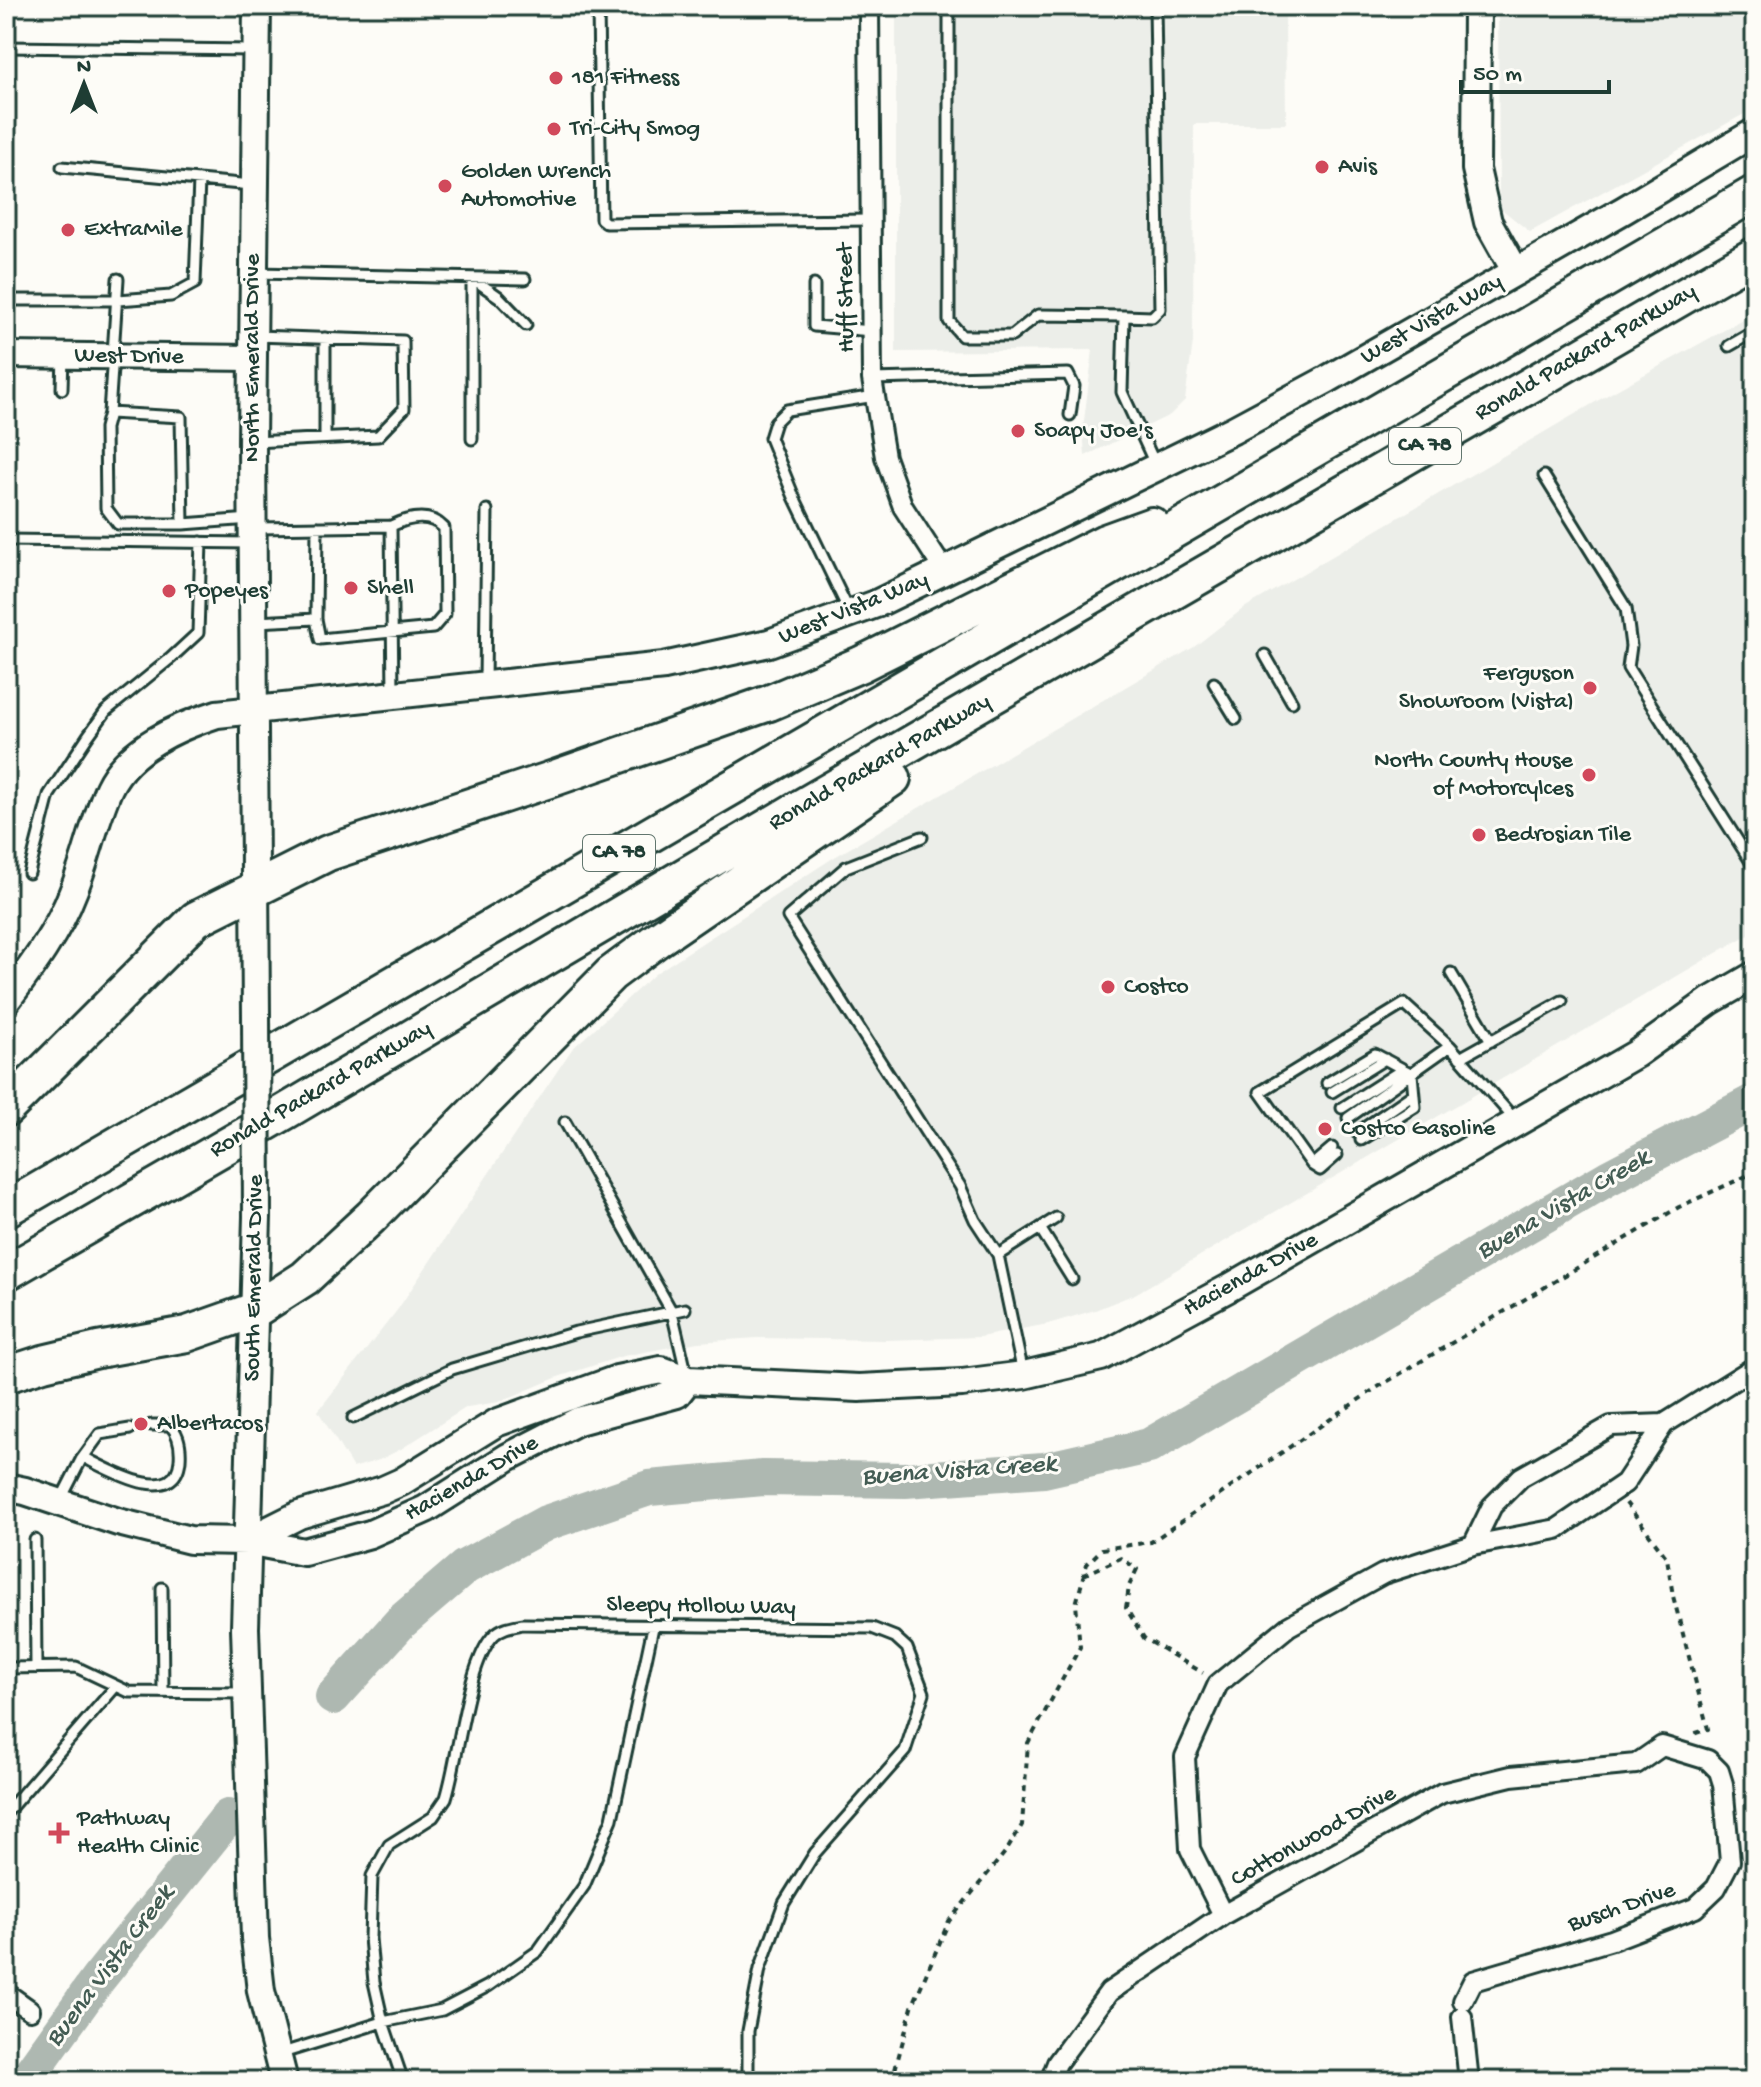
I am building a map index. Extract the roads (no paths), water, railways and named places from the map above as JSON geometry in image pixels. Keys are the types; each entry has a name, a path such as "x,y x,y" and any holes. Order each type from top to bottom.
{"highway":[{"name":"CA 78","path":"6,1209 1755,193"},
{"name":"Ronald Packard Parkway","path":"6,1273 796,810 1755,255"},
{"path":"6,1109 196,919 328,853 769,703 861,664 1105,542 1232,496"},
{"path":"6,1375 84,1353 187,1334 255,1310 305,1278 371,1217 611,974 1096,638"}],"main road":[{"name":"North Emerald Drive","path":"255,711 252,347 257,6"},
{"path":"1477,6 1476,169 1488,222 1516,272"},
{"name":"West Vista Way","path":"6,1001 36,960 72,895 110,787 129,760 186,724 217,714 664,666 769,643 850,614 945,572 1328,379 1755,132"},
{"name":"South Emerald Drive","path":"255,711 257,1217 245,1628 255,1938 261,1991 284,2081"},
{"name":"Hacienda Drive","path":"247,1541 305,1512 392,1486 496,1423 617,1379 661,1370 688,1380 859,1388 962,1383 1024,1375 1101,1357 1227,1289 1636,1054 1710,1001 1755,975"},
{"name":"Hacienda Drive","path":"6,1487 118,1522 190,1540 247,1541 304,1552 370,1534 426,1509 508,1457 578,1421 677,1394 688,1380"}],"street":[{"name":"Huff Street","path":"869,6 873,387 885,457 903,507 945,572"},
{"name":"West Drive","path":"6,355 114,356 252,347"},
{"path":"1223,1915 1190,1849 1185,1757 1220,1683 1289,1626 1383,1574 1473,1545 1557,1529 1625,1483 1664,1424 1755,1367"},
{"path":"1473,1545 1492,1506 1521,1477 1611,1426 1664,1424"},
{"name":"Cottonwood Drive","path":"1050,2081 1057,2063 1109,1992 1223,1915 1442,1793 1511,1776 1636,1764 1662,1746"},
{"name":"Busch Drive","path":"1469,2081 1462,2009 1473,1981 1612,1940 1695,1908 1716,1888 1730,1861 1719,1771 1708,1760 1662,1746"},
{"path":"6,1993 30,2010"}],"lane":[{"path":"598,6 601,219 606,223 870,220"},
{"path":"949,6 949,321 962,336 1012,336 1038,315 1152,317 1160,309 1155,6"},
{"path":"6,47 256,50"},
{"path":"62,167 254,185"},
{"path":"6,332 10,300 118,300 171,296 195,283 199,180"},
{"path":"253,273 525,279"},
{"path":"472,278 499,297 526,325"},
{"path":"472,278 472,439"},
{"path":"118,279 114,356 105,428 106,508 118,524 183,524 253,530 317,527 391,526 411,517 437,521 444,528 445,614 433,628 320,639 316,619 317,527"},
{"path":"814,285 814,326 872,331"},
{"path":"1124,316 1122,392 1157,467"},
{"path":"1729,346 1755,331"},
{"path":"252,347 325,338 403,341 404,382 404,409 378,436 252,442"},
{"path":"325,338 325,438"},
{"path":"62,389 63,356"},
{"path":"850,614 794,497 770,438 775,422 787,410 873,387 1068,374 1074,386 1070,415"},
{"path":"109,413 181,417 183,524"},
{"path":"1544,476 1626,608 1631,646 1628,668 1755,868"},
{"path":"485,685 487,510"},
{"path":"391,526 393,695"},
{"path":"6,540 201,542 253,530"},
{"path":"29,873 49,795 88,736 106,711 198,633 201,542"},
{"path":"254,622 316,619"},
{"path":"1265,655 1292,702"},
{"path":"1214,683 1236,719"},
{"path":"922,837 846,867 788,917 960,1186 975,1220 998,1255 1024,1375"},
{"path":"1451,973 1491,1041"},
{"path":"1460,1058 1562,1001"},
{"path":"1335,1152 1312,1165 1306,1148 1285,1117 1260,1092 1404,1004 1450,1046 1518,1122"},
{"path":"1342,1108 1450,1046"},
{"path":"1330,1088 1385,1059 1407,1072 1412,1095 1359,1136"},
{"path":"1348,1118 1407,1072"},
{"path":"565,1122 672,1312 688,1380"},
{"path":"998,1255 1056,1218"},
{"path":"1040,1228 1072,1279"},
{"path":"353,1418 452,1369 576,1332 685,1309"},
{"path":"83,1457 116,1474 154,1485 164,1483 173,1478 178,1469 178,1437 170,1425 151,1425"},
{"path":"59,1502 83,1457 100,1434 130,1429"},
{"path":"35,1540 36,1668"},
{"path":"162,1588 163,1692"},
{"name":"Sleepy Hollow Way","path":"403,2081 383,2022 374,1982 370,1938 372,1876 389,1845 433,1817 446,1798 477,1660 494,1635 505,1628 523,1624 872,1628 895,1637 907,1648 924,1693 905,1751 815,1853 784,1903 760,1969 748,2031 748,2081"},
{"path":"276,2055 383,2022 442,2010 488,1986 538,1951 584,1886 612,1819 653,1627"},
{"path":"6,1668 76,1667 129,1692 248,1694"},
{"path":"6,1813 116,1686"}],"waterway":[{"name":"Buena Vista Creek","path":"333,1697 401,1622 465,1567 546,1523 649,1488 763,1478 905,1480 1044,1470 1149,1446 1608,1178 1755,1101"},
{"name":"Buena Vista Creek","path":"25,2081 98,1979 228,1817"}],"place":[{"name":"181 Fitness","path":"556,78"},
{"name":"Tri-City Smog","path":"554,129"},
{"name":"Avis","path":"1322,167"},
{"name":"Golden Wrench Automotive","path":"445,186"},
{"name":"ExtraMile","path":"68,230"},
{"name":"Soapy Joe's","path":"1018,431"},
{"name":"Shell","path":"351,588"},
{"name":"Popeyes","path":"169,591"},
{"name":"Ferguson Showroom (Vista)","path":"1590,688"},
{"name":"North County House of Motorcylces","path":"1589,775"},
{"name":"Bedrosian Tile","path":"1479,835"},
{"name":"Costco","path":"1108,987"},
{"name":"Costco Gasoline","path":"1325,1129"},
{"name":"Albertacos","path":"141,1424"},
{"name":"Pathway Health Clinic","path":"59,1833"}]}
